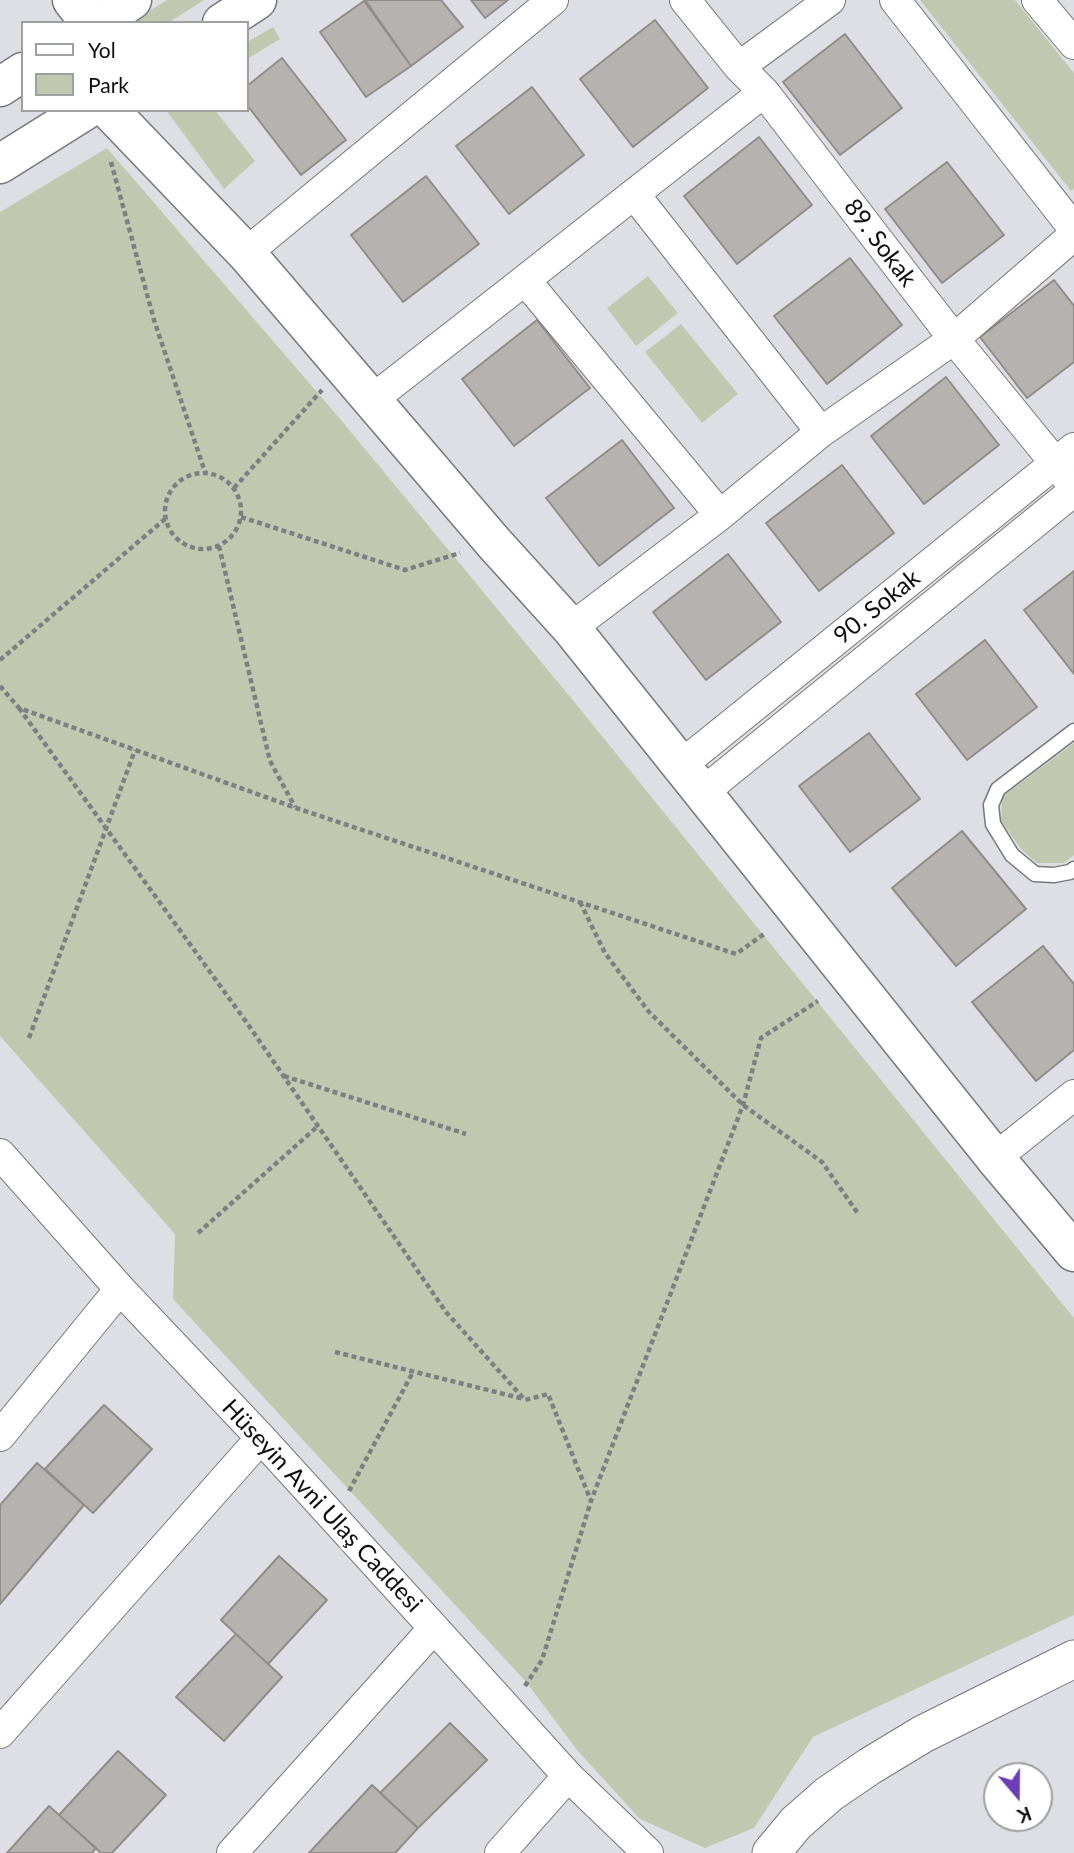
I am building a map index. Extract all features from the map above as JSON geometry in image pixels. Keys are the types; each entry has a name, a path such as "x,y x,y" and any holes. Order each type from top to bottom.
{"main road":[{"path":"72,0 88,21"},
{"path":"100,21 132,0"},
{"path":"225,21 257,0"},
{"path":"0,87 21,73"},
{"path":"0,164 83,112"},
{"path":"111,112 246,253 570,628 995,1158 1074,1252"}],"street":[{"path":"246,253 553,0"},
{"name":"89. Sokak","path":"685,0 739,67 764,92 954,339 1065,455 1074,488"},
{"path":"739,67 830,0"},
{"path":"895,0 1074,229"},
{"path":"1037,0 1074,44"},
{"path":"373,399 764,92"},
{"path":"634,194 821,432"},
{"path":"570,628 720,514 821,432 954,339 1074,235"},
{"path":"525,280 720,514"},
{"name":"90. Sokak","path":"691,779 1065,455"},
{"name":"90. Sokak","path":"691,779 1074,488"},
{"path":"995,1158 1074,1095"},
{"name":"Hüseyin Avni Ulaş Caddesi","path":"6,1172 261,1438 568,1776 648,1853"},
{"path":"0,1436 120,1289"},
{"path":"0,1733 261,1438"},
{"path":"232,1853 434,1628"},
{"path":"771,1853 796,1823 829,1794 870,1766 923,1734 1074,1659"},
{"path":"500,1853 568,1776"}],"lane":[{"path":"1074,732 998,789 991,804 993,824 1012,855 1035,874 1054,875 1074,869"}],"path":[{"path":"110,161 154,320 205,472"},
{"path":"234,488 344,366"},
{"path":"205,472 229,482 241,505 237,529 219,546 206,549 182,544 166,525 164,512 165,500 180,480 205,472"},
{"path":"241,517 405,569 494,543"},
{"path":"0,660 165,519"},
{"path":"219,546 270,761 296,808"},
{"path":"0,686 19,708 283,1076 446,1312 525,1400"},
{"path":"19,708 296,808 736,954 764,934"},
{"path":"29,1038 135,750"},
{"path":"580,902 605,953 649,1012 743,1105 822,1162 859,1215"},
{"path":"509,1711 542,1660 591,1501 743,1105 761,1038 818,1001"},
{"path":"283,1076 466,1134"},
{"path":"198,1233 318,1126"},
{"path":"335,1352 525,1400 548,1394 591,1501"},
{"path":"333,1517 413,1372"}],"green space":[{"path":"167,0 204,0 171,21 133,21"},
{"path":"920,0 1015,0 1074,73 1074,189 1071,191"},
{"path":"273,27 280,39 248,58 248,41"},
{"path":"167,112 217,112 255,161 224,189"},
{"path":"107,148 341,420 576,704 1074,1318 1074,1615 813,1737 754,1828 705,1848 640,1819 577,1750 527,1683 173,1299 175,1234 0,1036 0,212"},
{"path":"648,276 678,313 636,346 607,308"},
{"path":"681,324 738,394 702,423 645,352"},
{"path":"1074,743 1074,855 1064,863 1037,863 1022,850 1001,821 1002,797"}],"building":[{"path":"365,0 441,0 463,27 411,66"},
{"path":"471,0 508,0 485,18"},
{"path":"364,1 411,66 366,97 320,32"},
{"path":"655,20 708,88 633,147 580,79"},
{"path":"845,34 902,108 840,155 783,82"},
{"path":"282,58 346,140 301,175 248,106 248,85"},
{"path":"532,87 584,155 509,214 456,146"},
{"path":"759,137 812,205 737,264 684,196"},
{"path":"947,162 1004,235 942,283 885,209"},
{"path":"426,176 479,244 403,302 351,235"},
{"path":"850,258 902,325 827,384 774,316"},
{"path":"1054,280 1074,306 1074,362 1027,398 980,337"},
{"path":"537,320 590,388 514,446 462,379"},
{"path":"946,377 999,445 924,504 871,436"},
{"path":"622,440 674,508 599,566 546,498"},
{"path":"842,465 894,533 819,591 766,523"},
{"path":"728,554 781,622 706,680 653,612"},
{"path":"1074,571 1074,674 1024,610"},
{"path":"985,640 1037,707 967,760 916,694"},
{"path":"869,733 920,799 850,852 799,786"},
{"path":"962,831 1026,909 956,966 892,888"},
{"path":"1043,946 1074,984 1074,1050 1036,1081 972,1002"},
{"path":"104,1405 152,1449 93,1513 45,1469"},
{"path":"37,1463 84,1505 0,1604 0,1505"},
{"path":"279,1556 327,1600 268,1664 221,1620"},
{"path":"236,1634 282,1677 224,1741 176,1697"},
{"path":"450,1723 487,1760 418,1828 380,1793"},
{"path":"118,1751 166,1795 112,1853 101,1853 59,1815"},
{"path":"372,1785 418,1828 395,1853 309,1853"},
{"path":"49,1806 96,1848 92,1853 7,1853"}]}
